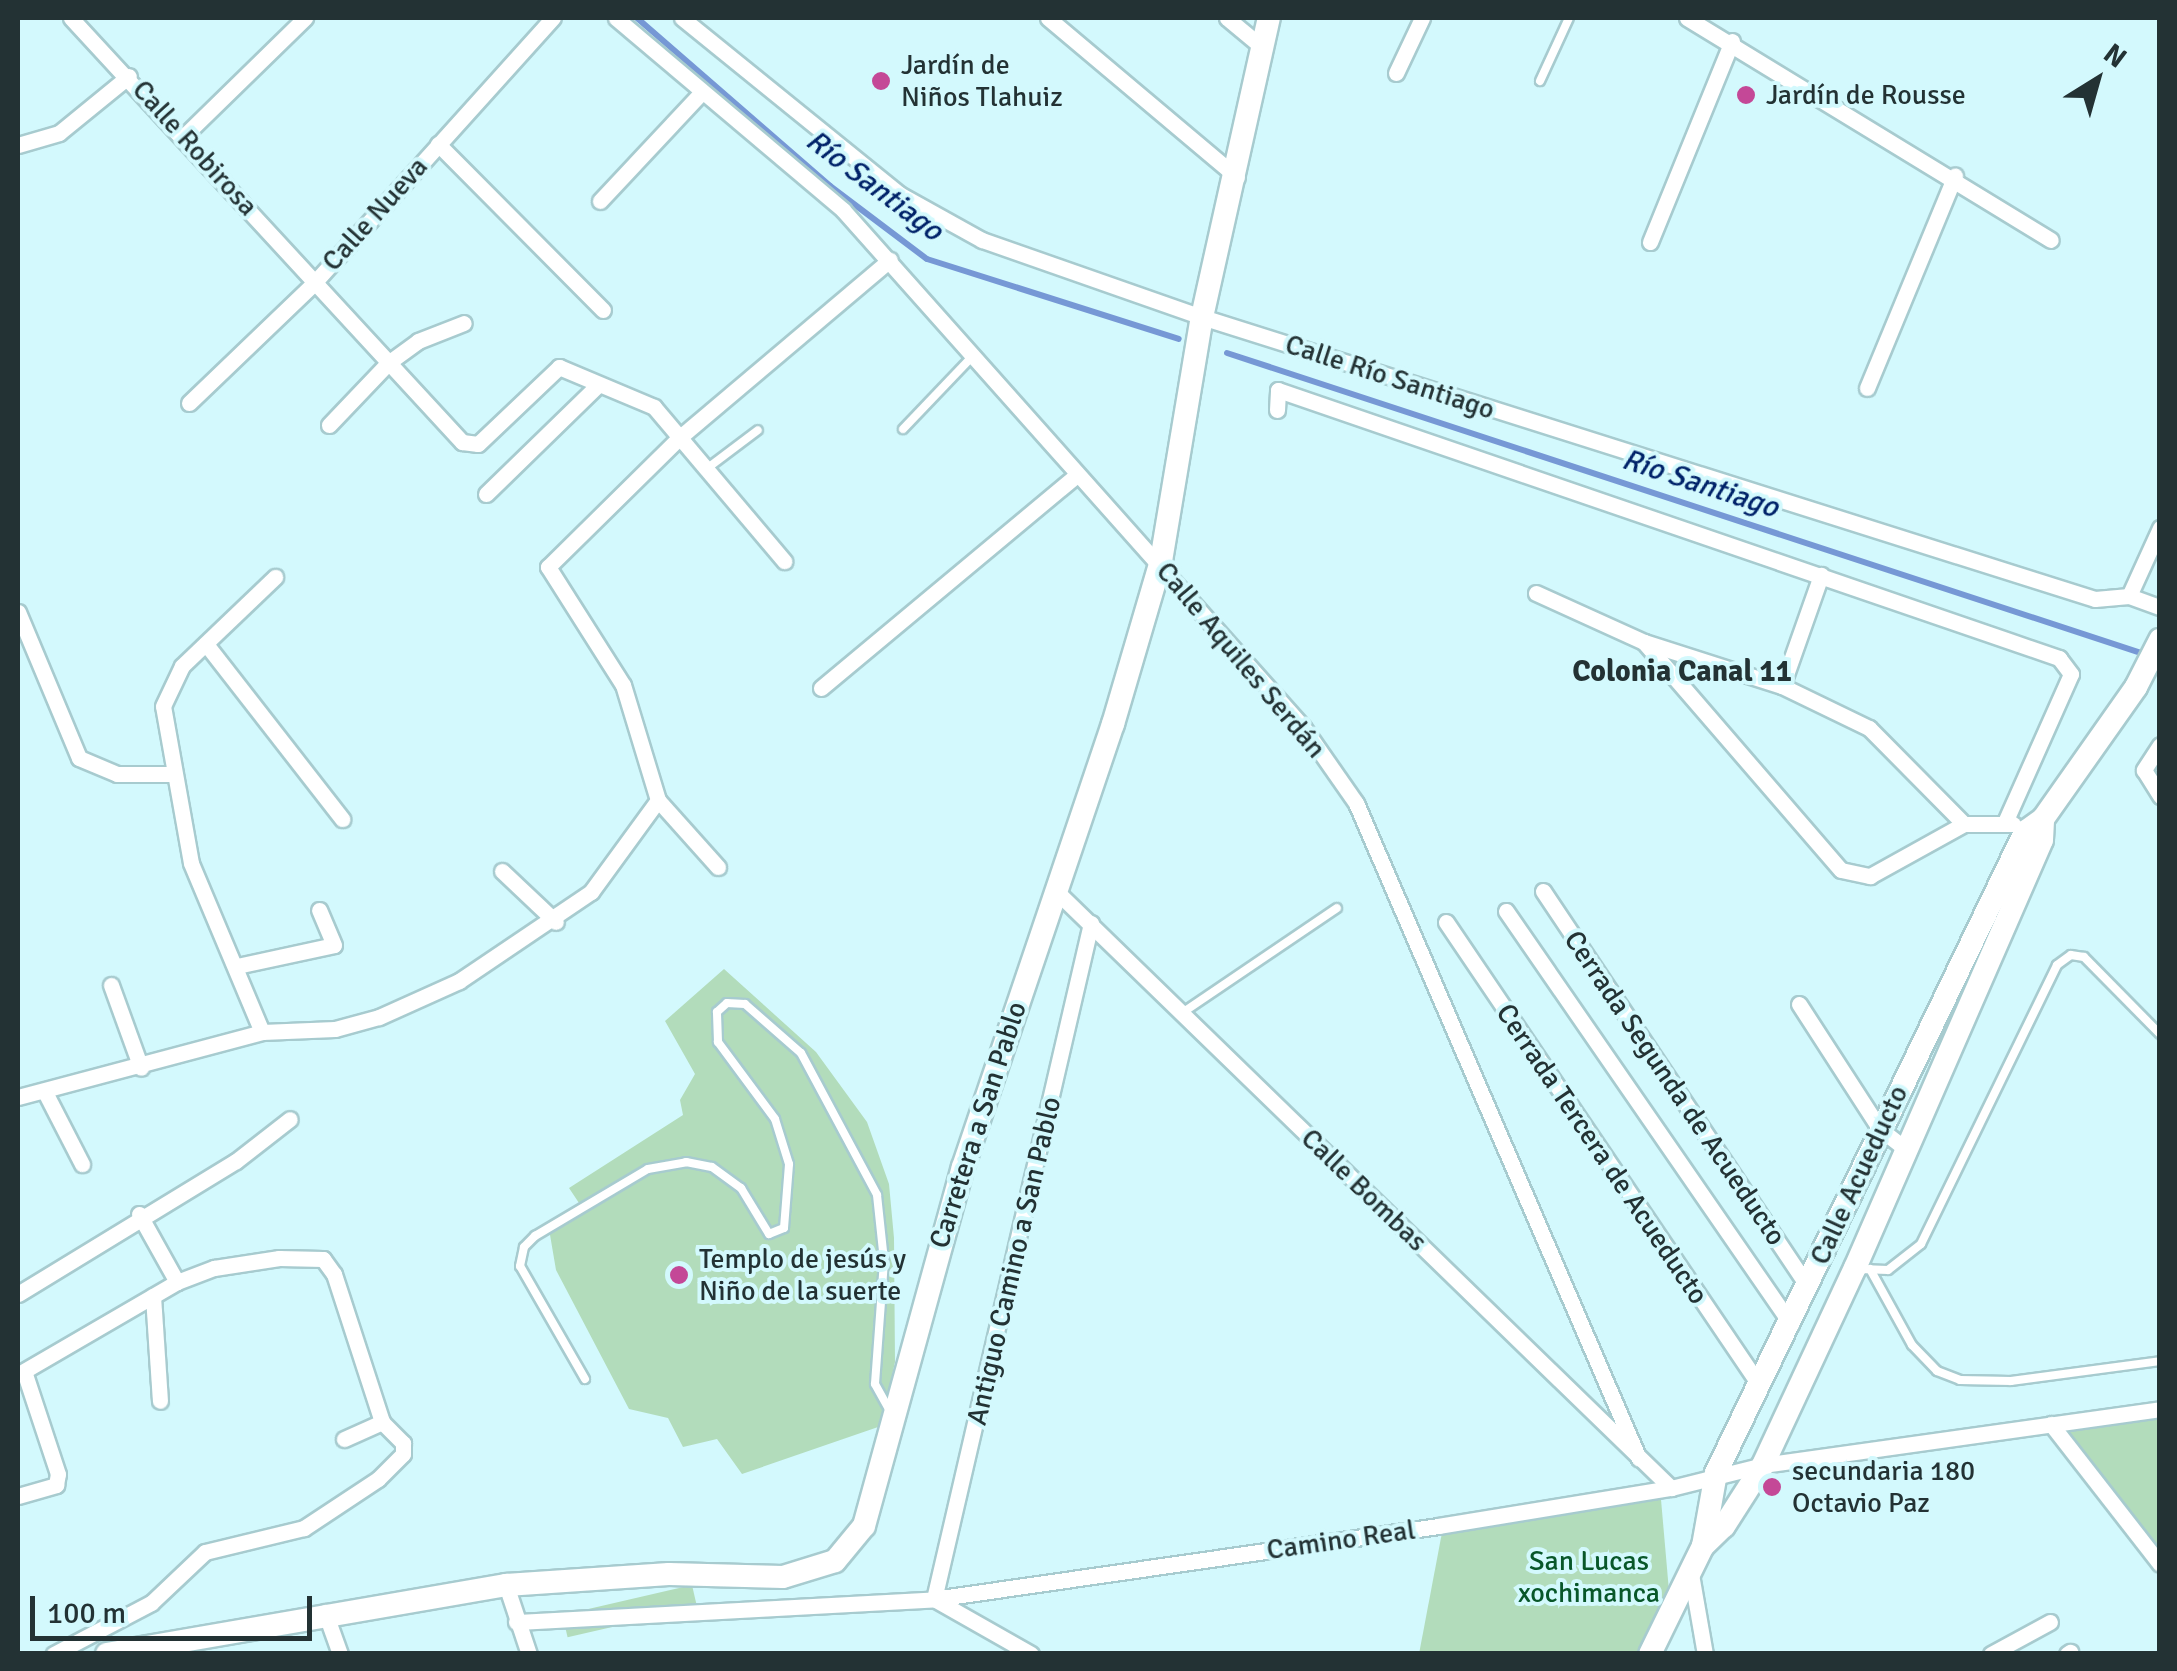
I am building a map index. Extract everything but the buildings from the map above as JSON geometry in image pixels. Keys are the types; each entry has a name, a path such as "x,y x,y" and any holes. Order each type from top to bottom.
{"main road":[{"path":"1202,317 1237,177 1269,18"},
{"name":"Carretera a San Pablo","path":"107,1654 325,1612 506,1585 669,1574 783,1577 835,1560 864,1526 963,1167 1057,892 1161,561 1202,317"},
{"name":"Calle Acueducto","path":"1650,1654 1703,1546 1716,1473 1792,1324 1880,1129 2029,828 2136,687 2160,640"},
{"name":"Calle Acueducto","path":"1703,1546 1724,1526 1763,1465 1863,1269 2029,828"}],"street":[{"name":"Calle Robirosa","path":"72,18 185,136 388,363 471,447 554,368 598,385"},
{"path":"185,136 305,18"},
{"name":"Calle Nueva","path":"189,403 314,283 553,18"},
{"name":"Calle Aquiles Serdán","path":"616,18 843,210 890,260 970,359 1141,548 1161,561 1303,726 1356,803 1639,1460"},
{"name":"Calle Río Santiago","path":"682,18 831,143 938,220 1202,317 2094,599 2130,596 2160,606"},
{"path":"1048,18 1237,177"},
{"path":"1227,18 1263,48"},
{"path":"1396,73 1422,18"},
{"path":"1687,18 1732,41 1955,176 2052,240"},
{"path":"1650,242 1732,41"},
{"path":"18,144 59,134 129,76"},
{"path":"600,200 701,93"},
{"path":"438,144 603,310"},
{"path":"1867,388 1955,176"},
{"path":"718,867 658,800 623,685 548,567 679,438 890,260"},
{"path":"330,425 388,363 418,341 464,323"},
{"path":"486,494 598,385 654,407 784,560"},
{"path":"1277,410 1278,390 1821,575 2068,665 2071,674 2029,828 1964,824 1870,876 1842,870 1644,642"},
{"path":"821,688 1075,476"},
{"path":"2130,596 2160,528"},
{"path":"1782,686 1821,575"},
{"path":"262,1032 238,966 191,863 171,774 166,694 206,644 276,577"},
{"path":"1536,593 1644,642 1782,686 1869,728 1964,824"},
{"path":"18,612 79,758 116,774 171,774"},
{"path":"206,644 342,820"},
{"path":"2160,745 2144,770 2160,796"},
{"path":"19,1092 46,1094 262,1032 335,1029 379,1017 459,981 556,922 616,864 658,800"},
{"path":"502,871 556,922"},
{"name":"Cerrada Segunda de Acueducto","path":"1543,891 1807,1286"},
{"name":"Calle Bombas","path":"1057,892 1672,1488"},
{"path":"238,966 334,945 319,910"},
{"path":"1506,911 1792,1324"},
{"name":"Cerrada Tercera de Acueducto","path":"1446,922 1760,1386"},
{"name":"Antiguo Camino a San Pablo","path":"934,1599 1090,923"},
{"path":"111,985 142,1068"},
{"path":"1799,1004 1880,1129 1907,1150"},
{"path":"46,1094 82,1164"},
{"path":"18,1294 140,1214 236,1161 290,1119"},
{"path":"140,1214 178,1282"},
{"path":"18,1496 56,1485 58,1474 21,1373 178,1282 214,1268 322,1259 334,1274 382,1422 397,1433 403,1454 378,1480 304,1528 205,1552 151,1603 54,1654"},
{"path":"153,1296 160,1401"},
{"name":"Camino Real","path":"516,1622 934,1599 1672,1488 1716,1473 1763,1465 2160,1408"},
{"path":"344,1439 382,1422"},
{"path":"2052,1424 2160,1564"},
{"path":"1691,1573 1705,1654"},
{"path":"506,1585 529,1654"},
{"path":"934,1599 1032,1654"},
{"path":"325,1612 340,1654"},
{"path":"1991,1654 2050,1622"}],"lane":[{"path":"1540,81 1569,18"},
{"path":"903,429 970,359"},
{"path":"705,470 758,430"},
{"path":"1182,1013 1338,908"},
{"path":"1863,1269 1888,1270 1922,1244 2057,964 2071,955 2084,957 2160,1034"},
{"path":"585,1379 520,1266 535,1236 648,1169 686,1162 712,1167 741,1188 769,1234 784,1228 788,1164 776,1119 718,1042 717,1012 728,1002 745,1004 801,1053 876,1195 884,1261 875,1384 894,1417"},
{"path":"1863,1269 1912,1346 1937,1371 1960,1380 2011,1381 2160,1362"}],"green space":[{"path":"724,969 816,1052 867,1122 889,1184 894,1238 895,1362 881,1426 742,1474 717,1439 683,1447 668,1418 629,1409 556,1270 549,1229 581,1206 569,1188 683,1115 680,1100 695,1074 665,1021"},
{"path":"2159,1416 2159,1554 2065,1426"},
{"name":"San Lucas xochimanca","path":"1660,1488 1669,1591 1637,1653 1419,1654 1444,1522"},
{"path":"692,1585 697,1607 568,1637 562,1615"}],"waterway":[{"name":"Río Santiago","path":"637,18 830,186 927,259 1179,339"},
{"name":"Río Santiago","path":"1227,353 2147,655"}],"place":[{"name":"Jardín de Niños Tlahuiz","path":"881,81"},
{"name":"Jardín de Rousse","path":"1746,95"},
{"name":"Templo de jesús y Niño de la suerte","path":"679,1275"},
{"name":"secundaria 180 Octavio Paz","path":"1772,1487"}],"district":[{"name":"Colonia Canal 11","path":"1682,672"}]}
